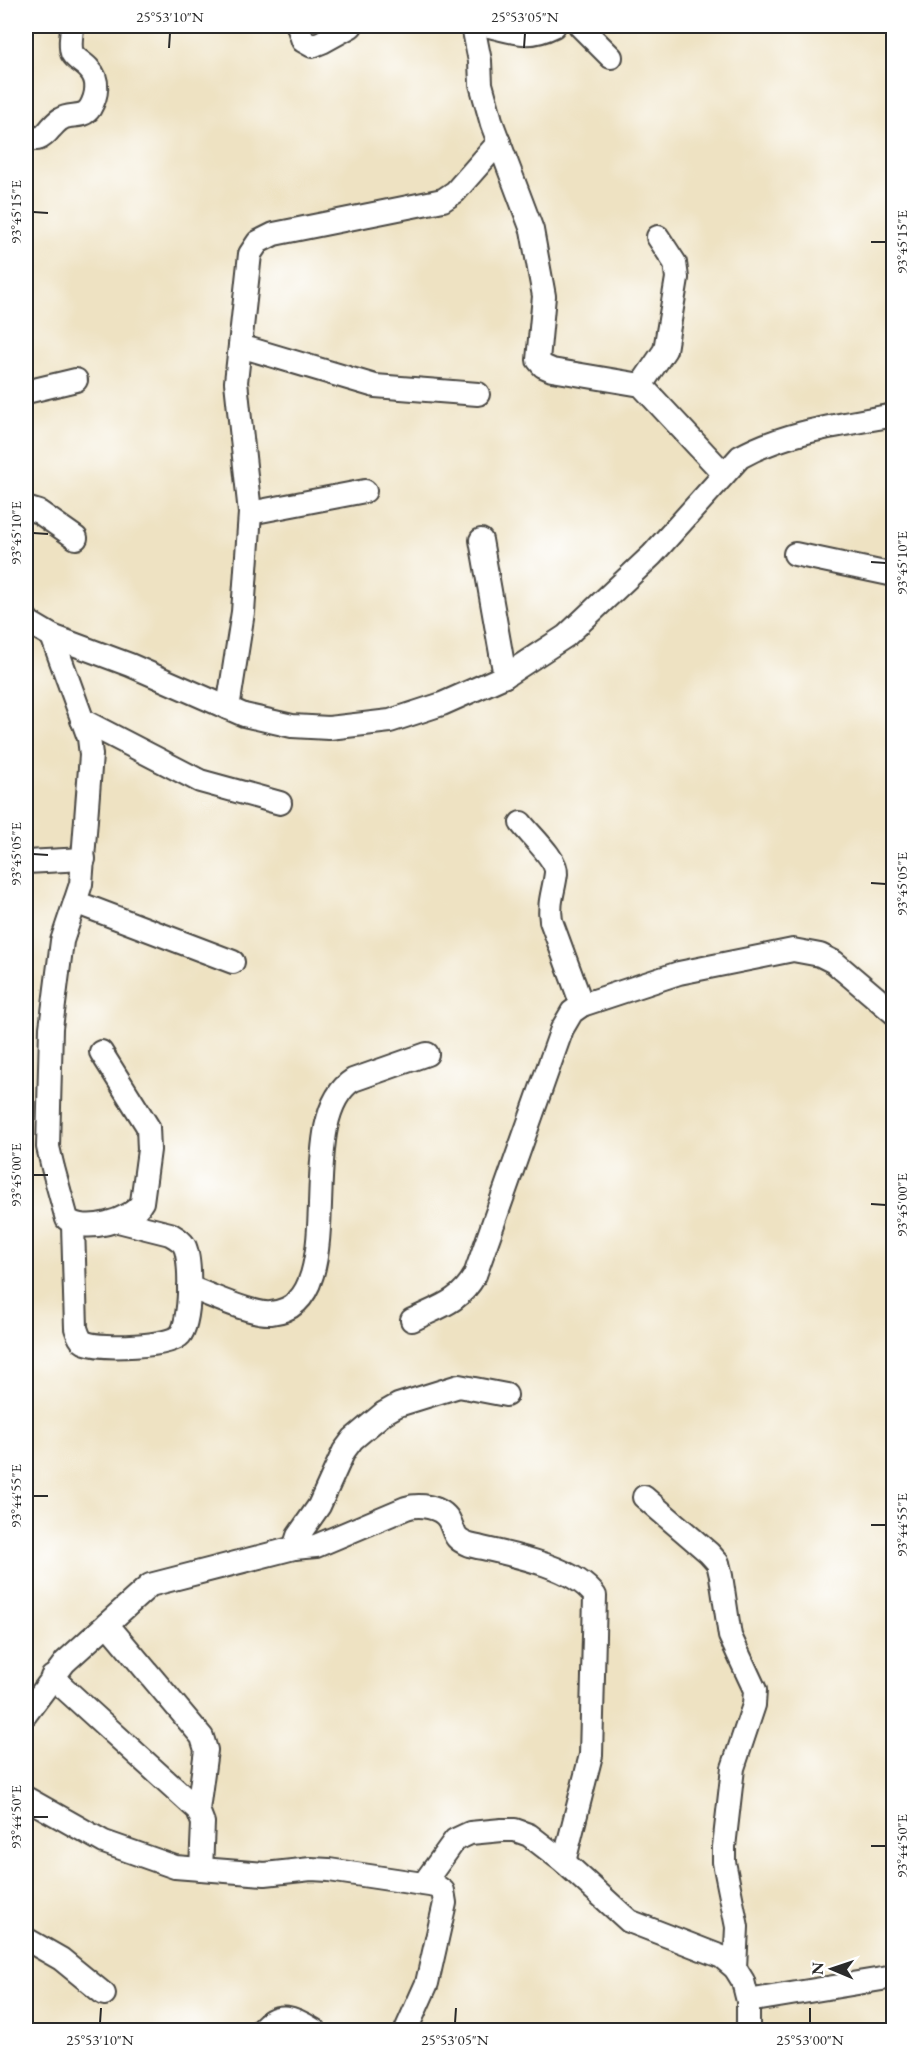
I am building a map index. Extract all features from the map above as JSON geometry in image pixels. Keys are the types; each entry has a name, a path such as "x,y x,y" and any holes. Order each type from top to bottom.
{"street":[{"path":"26,133 33,139 39,140 60,119 80,115 90,109 97,83 90,69 72,52 72,26"},
{"path":"298,26 303,41 312,46 351,26"},
{"path":"473,26 480,61 481,84 499,142 532,230 544,296 538,360 543,366 552,370 641,385 724,474"},
{"path":"489,26 524,34 539,34 554,26"},
{"path":"580,26 610,57"},
{"path":"228,708 243,612 250,513 236,382 250,254 258,242 274,234 443,201 455,192 499,142"},
{"path":"641,385 665,350 677,278 675,263 658,237"},
{"path":"240,346 375,386 478,394"},
{"path":"26,392 75,380"},
{"path":"26,618 30,623 52,636 130,664 244,715 292,726 329,728 390,721 442,704 505,675 566,636 652,555 740,457 787,437 894,415"},
{"path":"250,513 365,491"},
{"path":"26,508 39,512 76,538"},
{"path":"481,540 505,675"},
{"path":"795,554 894,575"},
{"path":"52,636 88,738 91,755 81,884 62,941 51,1028 48,1146 67,1219 73,1225 118,1221 139,1209 142,1202 149,1150 148,1127 101,1052"},
{"path":"82,720 200,781 280,803"},
{"path":"521,824 553,861 556,872 549,907 550,921 582,1005"},
{"path":"26,862 84,859"},
{"path":"75,902 233,962"},
{"path":"412,1320 459,1296 471,1282 562,1029 572,1012 582,1005 679,973 793,950 820,955 834,962 894,1013"},
{"path":"189,1287 255,1311 269,1313 287,1310 297,1303 309,1287 315,1264 323,1143 337,1094 343,1086 353,1080 427,1054"},
{"path":"73,1225 76,1328 80,1339 86,1343 114,1346 167,1342 176,1339 182,1334 188,1320 188,1258 184,1245 177,1238 118,1221"},
{"path":"294,1548 298,1536 319,1506 344,1451 353,1439 384,1413 398,1405 459,1386 506,1395"},
{"path":"644,1497 718,1563 730,1636 755,1690 754,1705 733,1768 724,1847 724,1862 737,1927 735,1968"},
{"path":"26,1714 52,1677 66,1662 150,1585 294,1548 316,1546 417,1505 443,1513 459,1541 542,1562 589,1588 595,1596 591,1755 564,1862"},
{"path":"107,1624 202,1737 206,1750 198,1810"},
{"path":"52,1677 198,1810 203,1823 201,1869"},
{"path":"26,1798 104,1842 165,1864 265,1874 310,1869 329,1870 436,1886 443,1891 445,1903 427,1983 406,2031"},
{"path":"424,1883 455,1840 470,1833 515,1830 529,1835 564,1862 629,1921 722,1957 735,1968 743,1981 748,2001 748,2031"},
{"path":"26,1939 61,1959 104,1994"},
{"path":"748,2001 894,1977"},
{"path":"261,2031 276,2018 287,2017 314,2031"}]}
